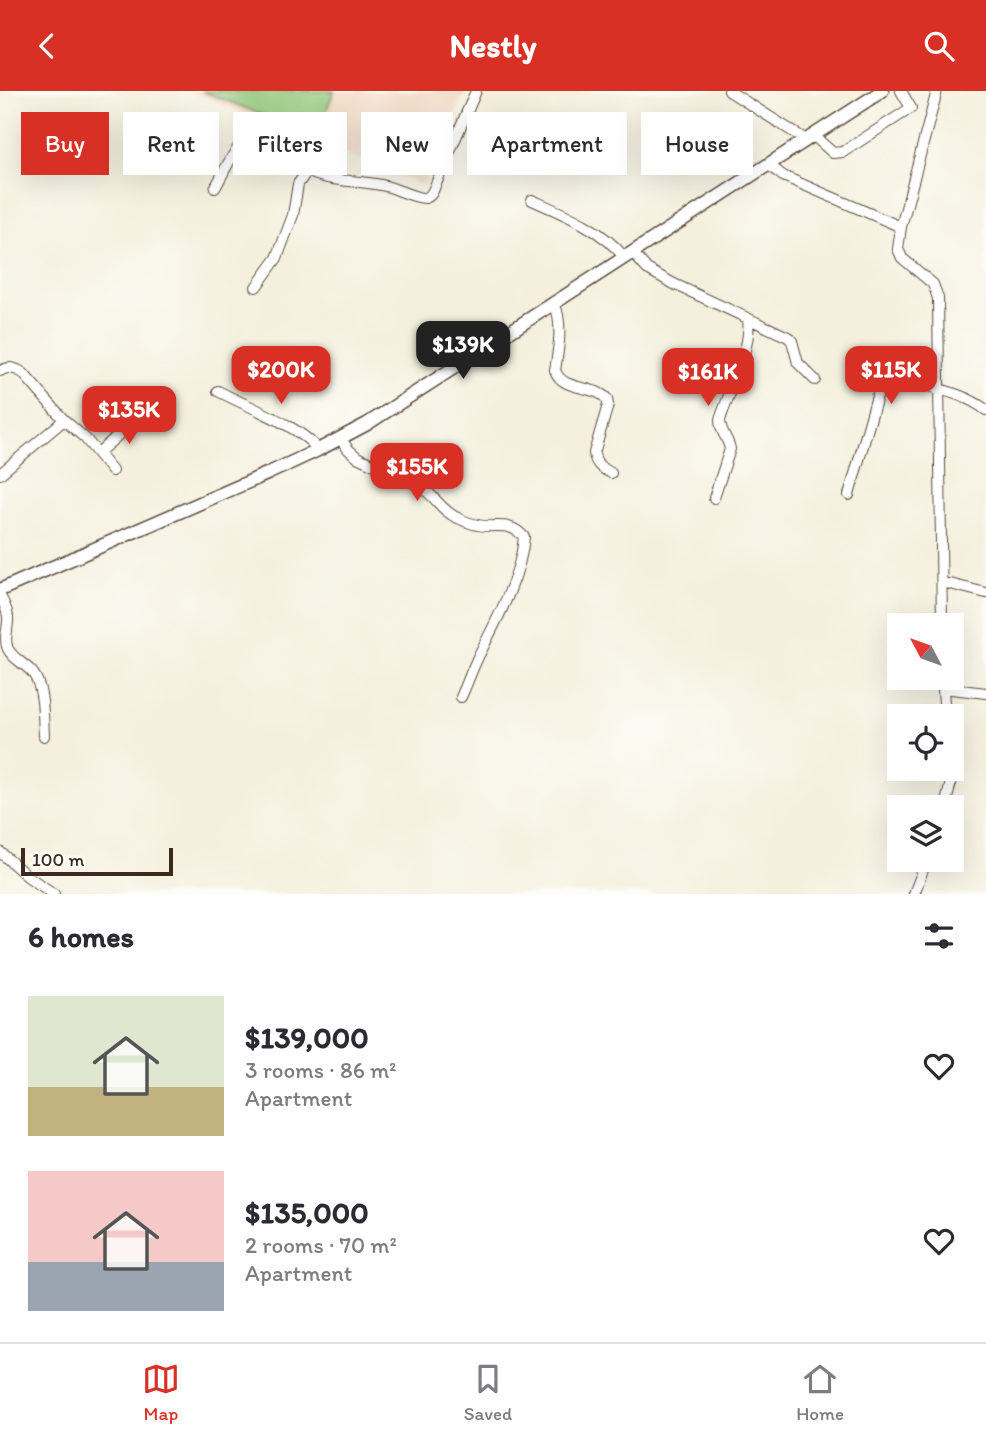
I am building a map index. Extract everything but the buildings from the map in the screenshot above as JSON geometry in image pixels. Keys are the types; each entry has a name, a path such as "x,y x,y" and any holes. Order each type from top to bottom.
{"street":[{"path":"318,175 384,185 418,197 429,196 475,91"},
{"path":"729,91 834,153 844,152 911,108 901,91"},
{"path":"0,590 318,450 367,424 882,91"},
{"path":"937,91 901,227 898,249 902,258 933,284 938,298 942,613"},
{"path":"215,188 233,157"},
{"path":"769,165 783,176 901,227"},
{"path":"256,287 277,258 293,215 298,184 304,175"},
{"path":"531,200 586,227 674,284 788,337 792,341 798,363 815,380"},
{"path":"554,302 559,318 555,370 557,376 572,386 600,392 607,399 608,405 594,459 611,473"},
{"path":"714,498 730,449 720,429 720,420 746,349 750,331 748,320"},
{"path":"0,371 9,368 23,373 64,420 85,438 111,471"},
{"path":"849,495 877,396 891,382 898,380 940,390 978,403 986,410"},
{"path":"218,391 306,437 318,450"},
{"path":"98,453 140,416"},
{"path":"0,474 64,420"},
{"path":"341,438 357,457 424,489 454,517 480,526 507,527 524,537 523,550 494,628 461,697"},
{"path":"942,582 986,593"},
{"path":"0,596 8,618 7,648 34,674 38,683 44,736"},
{"path":"964,688 986,693"},
{"path":"0,852 27,876 54,894"},
{"path":"914,894 922,872"}],"shaded area":[{"path":"189,91 465,91 453,119 453,112 361,112 361,161 347,155 347,112 241,112"},
{"path":"397,175 429,175 424,186"}],"green space":[{"path":"202,91 334,91 326,112 255,112"}]}
